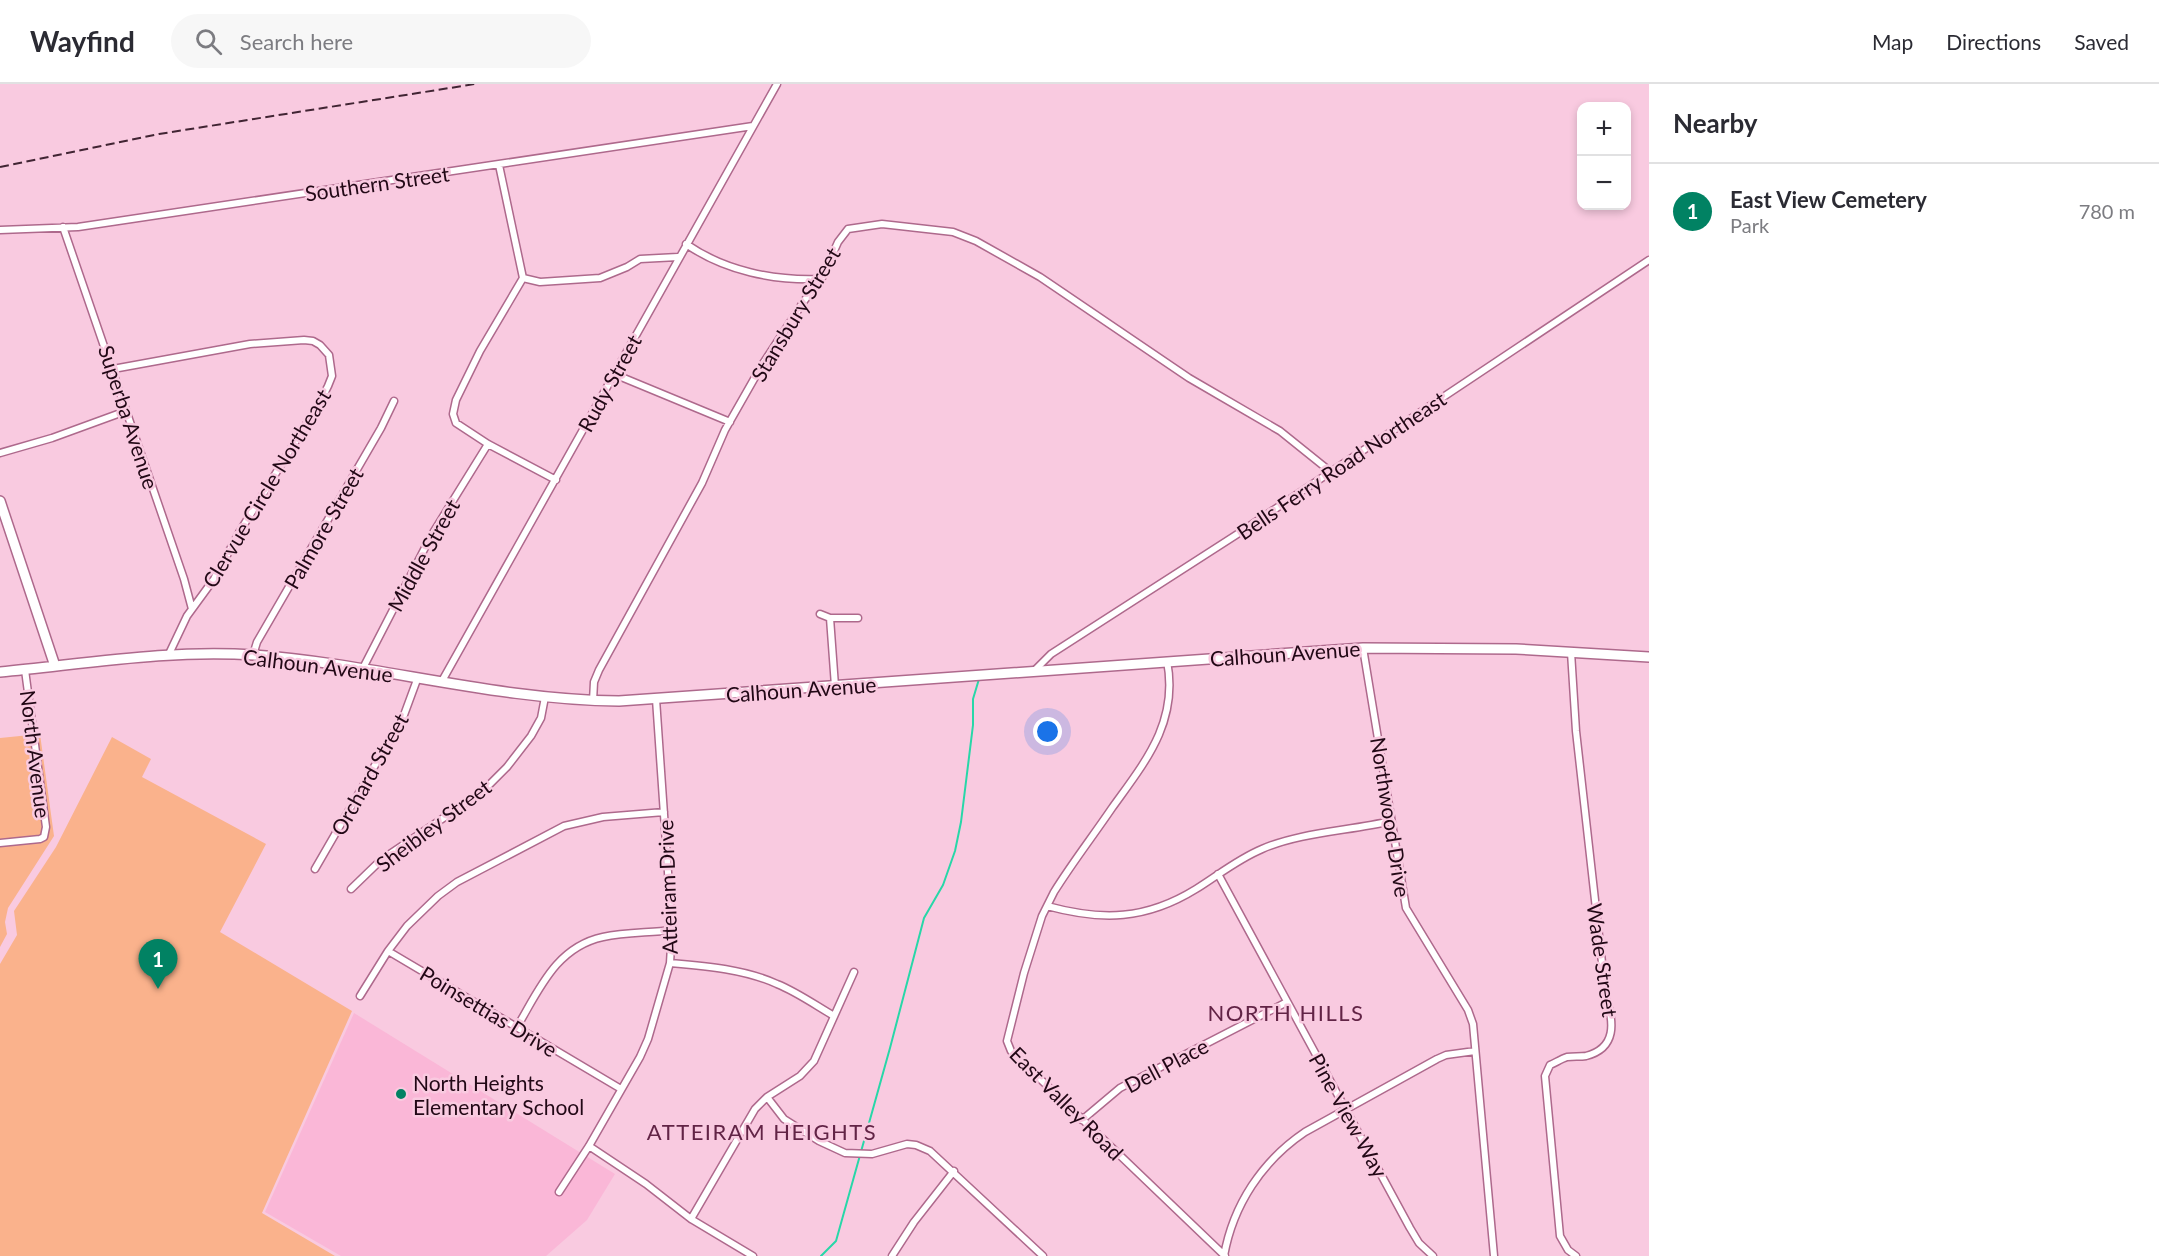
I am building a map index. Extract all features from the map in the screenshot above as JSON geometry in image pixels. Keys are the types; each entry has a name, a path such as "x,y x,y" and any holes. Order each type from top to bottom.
{"street":[{"name":"Rudy Street","path":"442,681 777,84"},
{"name":"Southern Street","path":"0,230 90,226 753,126"},
{"path":"499,165 524,278 480,351 456,400 453,414 456,423 488,444 556,480"},
{"name":"Stansbury Street","path":"593,700 594,682 599,670 702,483 730,422 762,365 820,279 838,242 849,229 882,224 958,234 976,241 1040,277 1189,378 1280,431 1331,472"},
{"name":"Superba Avenue","path":"63,227 184,579 192,609"},
{"path":"686,244 700,254 746,271 775,277 820,279"},
{"path":"524,278 540,282 600,278 640,259 678,258"},
{"name":"Bells Ferry Road Northeast","path":"1033,671 1051,654 1331,472 1649,260"},
{"name":"Clervue Circle Northeast","path":"113,369 250,344 288,340 313,341 325,349 329,355 332,375 320,402 240,531 214,579 192,609 168,656"},
{"path":"614,374 730,422"},
{"name":"Palmore Street","path":"253,655 257,642 394,401"},
{"path":"0,453 52,438 126,411"},
{"name":"Middle Street","path":"363,668 432,536 488,444"},
{"name":"North Avenue","path":"0,501 56,666"},
{"path":"820,614 830,618 858,618"},
{"path":"830,618 835,686"},
{"name":"Calhoun Avenue","path":"0,672 168,656 253,655 363,668 545,697 593,700 656,699 1363,648 1506,649 1649,657"},
{"name":"Northwood Drive","path":"1363,648 1406,908 1471,1017 1494,1256"},
{"name":"Wade Street","path":"1571,652 1576,731 1603,976 1612,1018 1611,1034 1597,1052 1586,1056 1566,1058 1550,1065 1545,1076 1560,1236 1568,1250 1576,1256"},
{"name":"East Valley Road","path":"1167,661 1169,672 1166,716 1154,748 1066,874 1047,906 1024,973 1007,1041 1011,1052 1225,1256"},
{"name":"North Avenue","path":"0,843 44,837 46,828 25,670"},
{"name":"Orchard Street","path":"315,869 404,715 418,677"},
{"name":"Sheibley Street","path":"351,889 381,860 482,792 507,767 531,736 541,718 545,697"},
{"name":"Atteiram Drive","path":"559,1192 589,1146 640,1057 648,1039 670,963 672,930 656,699"},
{"path":"360,996 388,951 407,926 438,896 457,882 564,826 592,819 664,812"},
{"path":"1047,906 1092,916 1129,915 1149,911 1181,898 1261,849 1280,842 1391,821"},
{"name":"Pine View Way","path":"1218,874 1410,1228 1419,1243 1433,1256"},
{"path":"517,1028 553,967 575,948 604,936 672,930"},
{"name":"Poinsettias Drive","path":"388,951 621,1089"},
{"path":"670,963 700,966 762,978 834,1016"},
{"path":"691,1219 748,1119 767,1097 800,1076 814,1061 854,972"},
{"name":"Dell Place","path":"1082,1120 1119,1088 1287,1002"},
{"path":"1225,1256 1234,1218 1254,1181 1269,1161 1296,1138 1437,1059 1475,1051"},
{"path":"767,1097 784,1119 819,1141 845,1153 872,1154 907,1144 916,1145 936,1155 1043,1256"},
{"path":"589,1146 646,1184 691,1219 753,1256"},
{"path":"892,1256 914,1222 954,1171"}],"shaded area":[{"path":"40,734 54,836 8,908 5,922 7,934 0,947 0,738"},
{"path":"112,737 151,759 142,777 266,844 220,932 352,1011 262,1213 335,1256 0,1256 0,964 17,935 14,911 56,847"},
{"name":"North Heights Elementary School","path":"354,1013 615,1174 587,1220 546,1256 341,1256 265,1212"}],"waterway":[{"path":"821,1256 836,1241 924,918 943,885 955,851 961,822 973,725 973,699 979,679"}],"railway":[{"path":"0,167 159,134 475,84"}],"place":[{"name":"East View Cemetery","path":"158,989"},
{"name":"North Heights Elementary School","path":"401,1094"}],"district":[{"name":"NORTH HILLS","path":"1286,1012"},
{"name":"ATTEIRAM HEIGHTS","path":"762,1131"}]}
